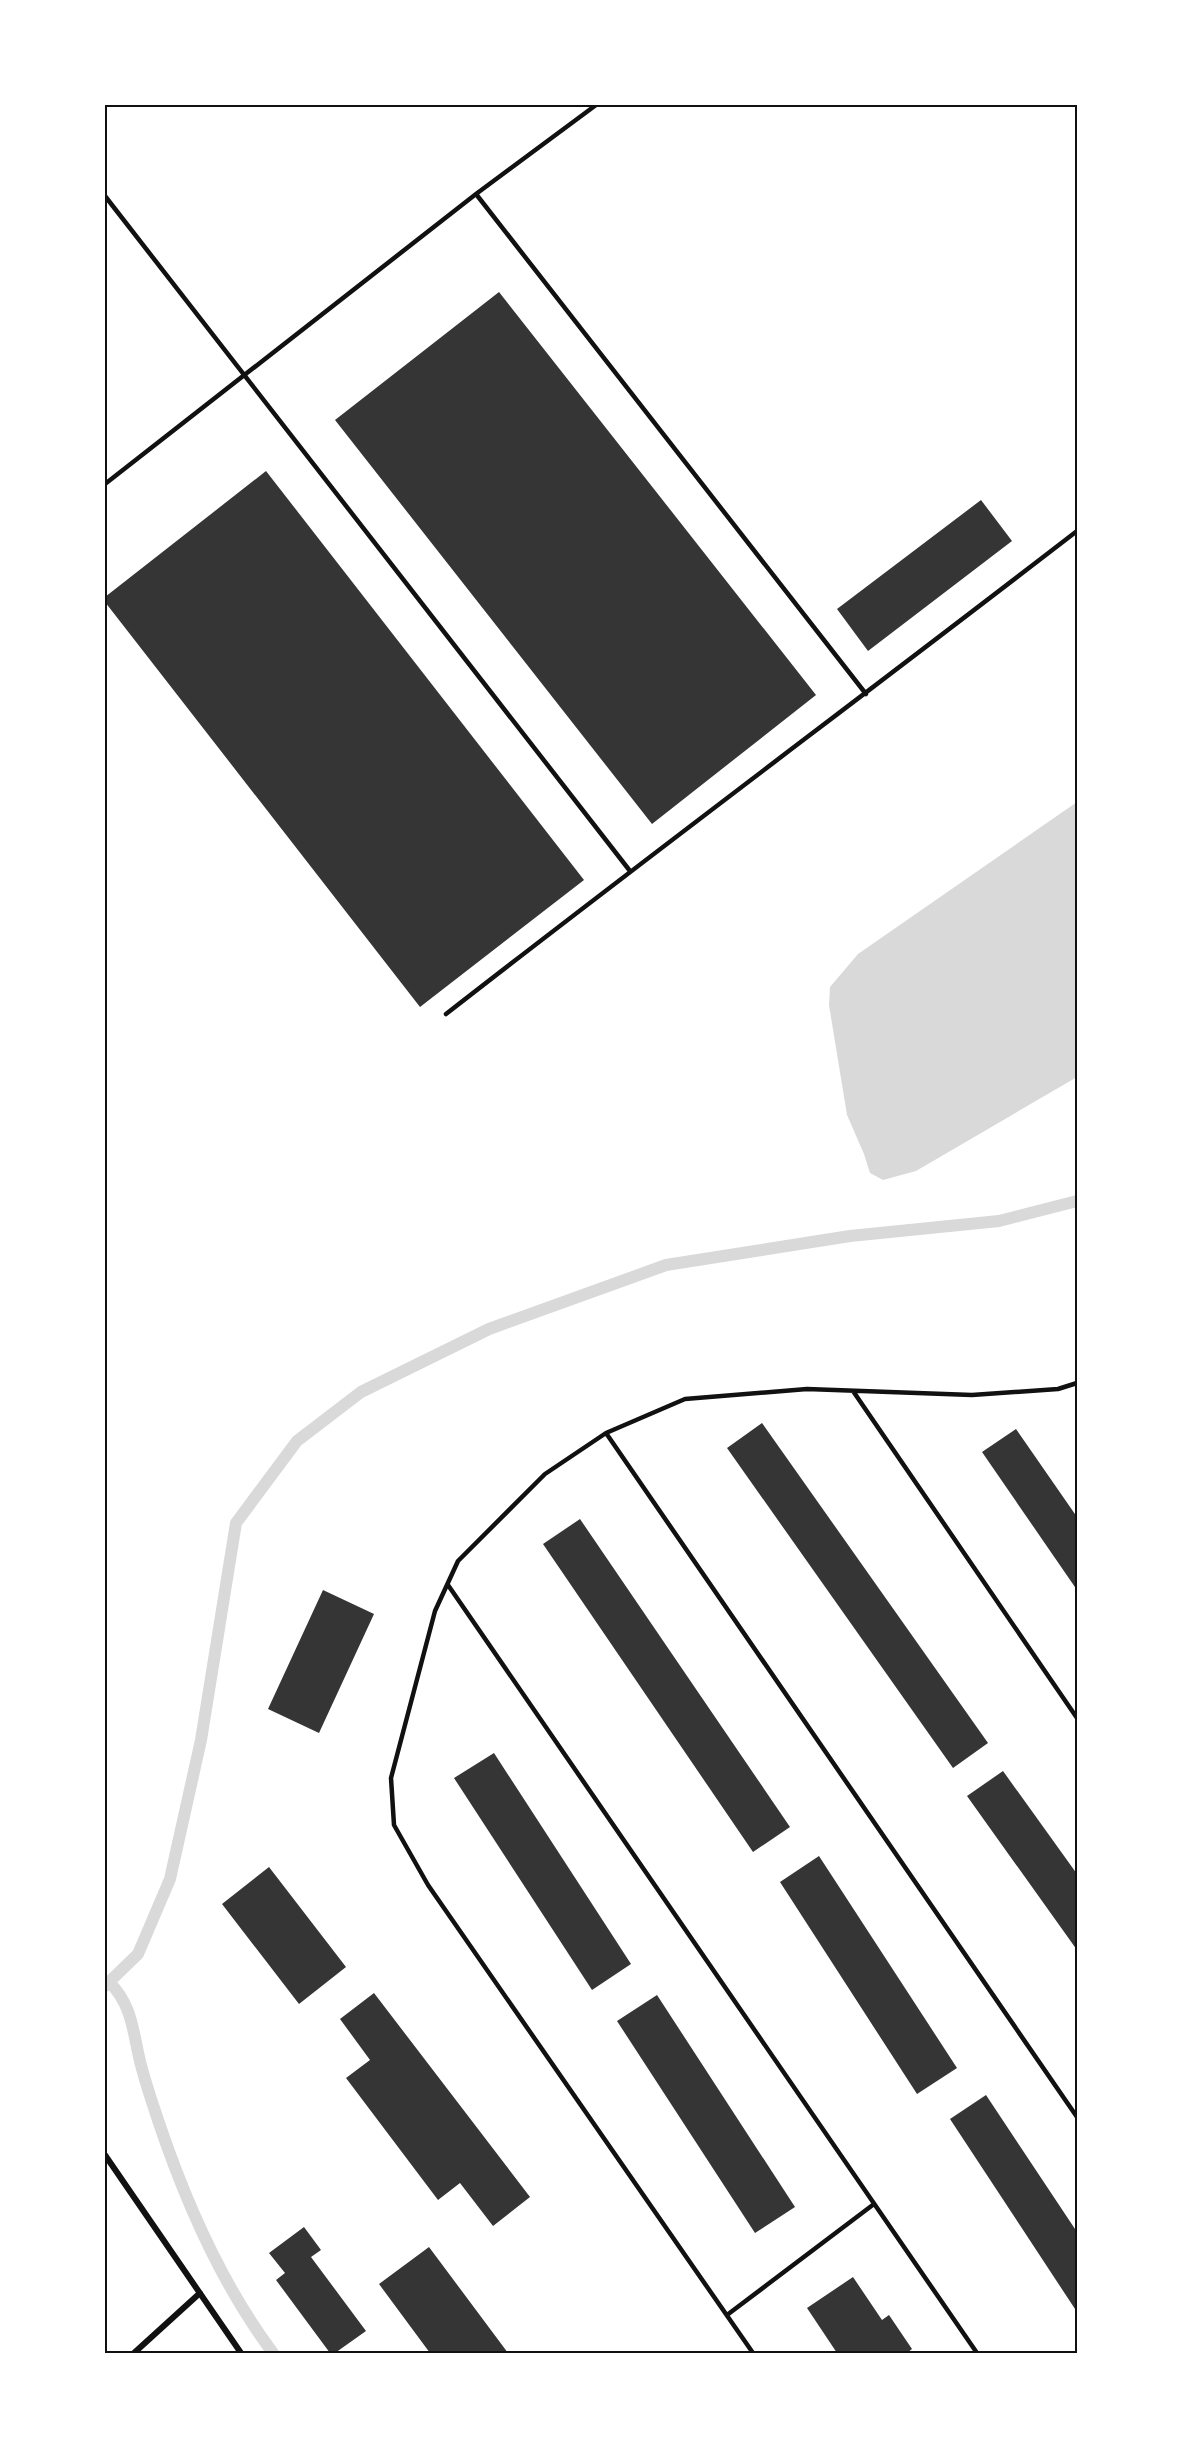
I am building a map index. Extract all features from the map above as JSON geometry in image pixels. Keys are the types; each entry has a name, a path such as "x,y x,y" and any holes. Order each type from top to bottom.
{"street":[{"path":"105,2155 241,2353"},
{"path":"134,2353 200,2293"}],"lane":[{"path":"105,484 476,194 596,105"},
{"path":"476,194 866,694"},
{"path":"105,196 630,871"},
{"path":"446,1014 1077,531"},
{"path":"753,2353 428,1885 394,1825 391,1778 435,1611 459,1561 545,1474 606,1432 685,1399 807,1389 972,1395 1058,1389 1077,1383"},
{"path":"853,1391 1077,1718"},
{"path":"606,1432 1077,2117"},
{"path":"448,1585 977,2353"},
{"path":"727,2314 874,2204"}],"shaded area":[{"path":"1077,802 1077,1077 916,1171 883,1180 870,1173 847,1115 829,1005 830,987 858,954"}],"building":[{"path":"499,292 816,695 652,824 335,420"},
{"path":"266,471 584,880 420,1007 105,602 105,597"},
{"path":"981,500 1012,541 868,651 837,609"},
{"path":"762,1423 988,1743 953,1768 727,1448"},
{"path":"1016,1429 1077,1517 1077,1590 982,1452"},
{"path":"580,1519 790,1827 753,1852 543,1544"},
{"path":"323,1590 374,1614 319,1733 268,1709"},
{"path":"494,1753 631,1964 592,1990 454,1778"},
{"path":"1003,1771 1077,1874 1077,1950 967,1796"},
{"path":"819,1856 957,2068 917,2094 780,1882"},
{"path":"269,1867 346,1967 299,2004 222,1904"},
{"path":"374,1993 530,2197 493,2226 460,2183 438,2200 346,2078 370,2060 340,2019"},
{"path":"657,1995 795,2207 755,2233 617,2021"},
{"path":"986,2095 1077,2232 1077,2312 950,2119"},
{"path":"304,2227 321,2250 311,2257 366,2331 335,2353 330,2353 276,2280 285,2273 269,2253"},
{"path":"429,2247 508,2353 430,2353 379,2284"},
{"path":"853,2277 882,2320 889,2315 912,2349 907,2353 837,2353 807,2308"}],"waterway":[{"path":"105,1986 138,1954 170,1879 201,1740 236,1523 297,1441 361,1392 489,1329 666,1265 850,1236 999,1221 1077,1201"},
{"path":"109,1982 127,2008 151,2099 193,2213 237,2300 273,2353"}]}
